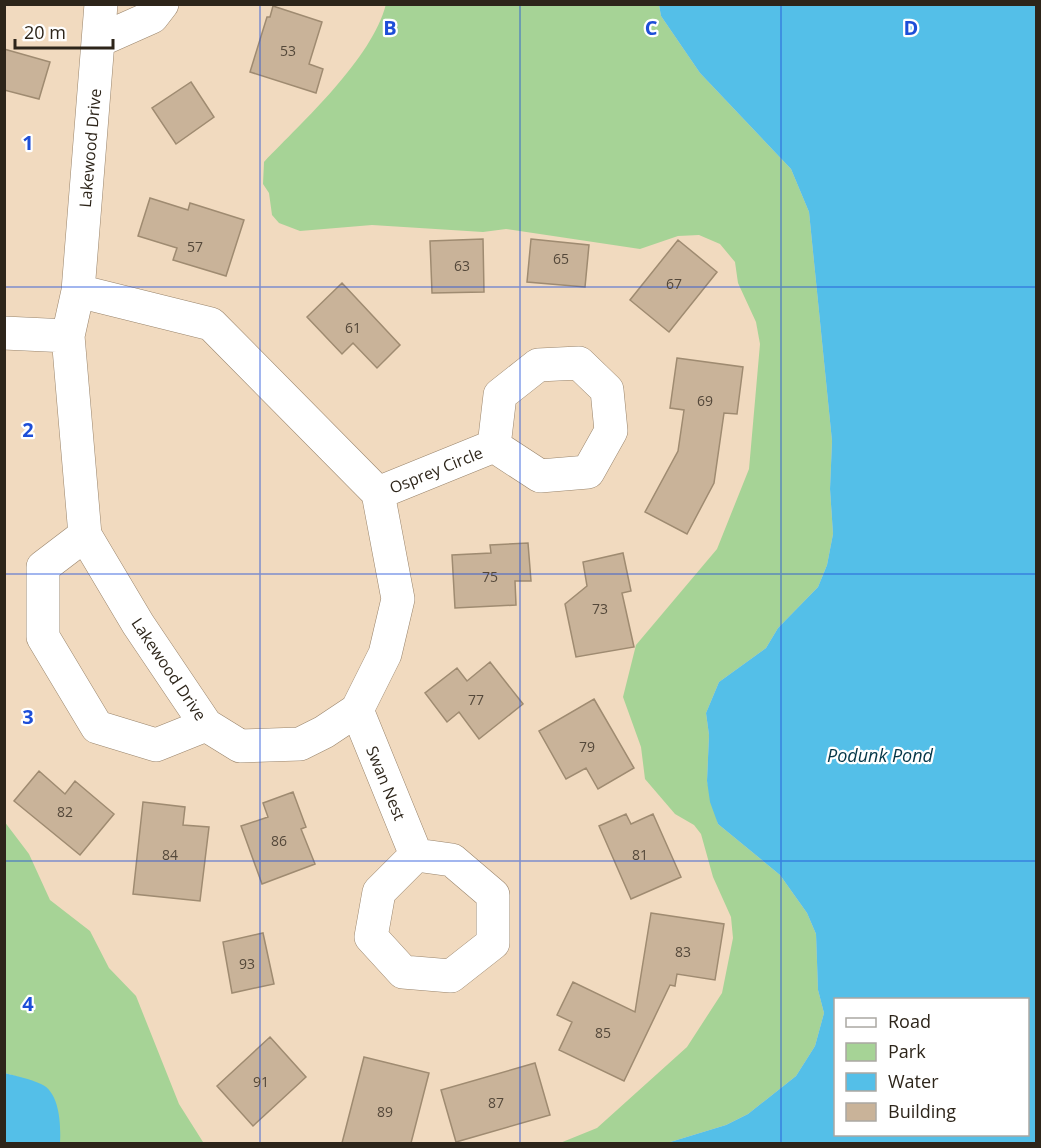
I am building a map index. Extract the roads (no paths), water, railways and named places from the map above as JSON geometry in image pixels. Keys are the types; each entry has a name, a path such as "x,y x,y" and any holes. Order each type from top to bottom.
{"street":[{"name":"Lakewood Drive","path":"101,4 78,291 68,336 85,535 138,624 206,725 240,746 300,744 357,710"},
{"path":"98,41 152,17 162,4"},
{"path":"78,291 211,324 378,493 398,599 385,654 357,710"},
{"path":"4,333 68,336"},
{"name":"Osprey Circle","path":"378,493 494,446"},
{"path":"85,535 43,567 43,637 97,727 156,745 206,725"},
{"name":"Swan Nest","path":"357,710 416,855"}],"water":[{"name":"Podunk Pond","path":"659,5 1036,5 1036,1143 667,1143 726,1125 748,1114 796,1076 815,1046 824,1013 818,990 816,934 807,913 780,875 718,824 710,802 707,781 709,735 706,713 719,682 766,648 778,628 818,587 827,565 833,534 830,489 832,441 809,212 791,169 700,73 661,16"},
{"path":"5,1073 41,1084 52,1094 58,1110 60,1143 5,1143"}]}
